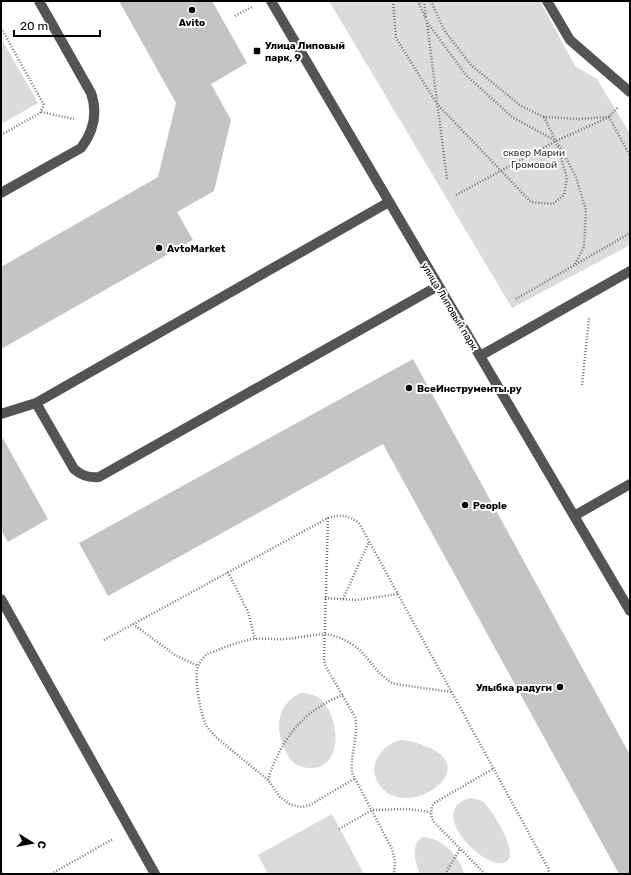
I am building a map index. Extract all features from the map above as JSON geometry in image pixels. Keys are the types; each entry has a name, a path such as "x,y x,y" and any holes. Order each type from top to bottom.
{"street":[{"path":"1,193 81,148 90,135 93,124 94,107 91,93 39,1"},
{"name":"улица Липовый парк","path":"271,1 630,611"},
{"path":"547,1 570,40 630,92"},
{"path":"1,414 36,403 389,202"},
{"path":"480,356 630,271"},
{"path":"36,403 74,469 79,474 88,477 99,477 438,286"},
{"path":"574,516 630,484"},
{"path":"1,599 155,874"}],"path":[{"path":"393,1 396,38 437,104 531,202 553,204 564,195 567,178 556,140 512,117 466,75 427,22 418,1"},
{"path":"424,1 447,180"},
{"path":"431,1 444,30 471,65 521,106 544,117 579,119 609,117"},
{"path":"235,16 255,5"},
{"path":"1,28 44,105 41,112 1,134"},
{"path":"41,112 93,124"},
{"path":"544,117 576,178 586,210 584,247 575,264"},
{"path":"456,195 556,140 609,117"},
{"path":"609,117 630,156"},
{"path":"516,299 630,234"},
{"path":"582,385 592,293"},
{"path":"104,640 328,518 337,515 352,518 359,523 548,868 549,874"},
{"path":"328,518 324,634 325,663 354,714 357,725 352,764 354,779 392,849 394,856 394,874"},
{"path":"343,599 369,542"},
{"path":"228,572 248,612 254,638"},
{"path":"326,598 367,599 398,594"},
{"path":"133,624 175,655 198,666"},
{"path":"354,779 315,803 302,807 291,805 284,801 268,780 217,738 205,722 201,710 196,677 198,666 203,658 207,654 254,638 285,639 324,634 339,637 353,645 362,653 379,674 388,681 395,684 451,692"},
{"path":"268,780 276,756 288,737 303,720 320,706 343,695"},
{"path":"485,874 432,820 430,812 434,803 493,769"},
{"path":"340,829 372,810 408,809 430,812"},
{"path":"51,874 130,829"},
{"path":"445,874 460,849"}],"green space":[{"name":"сквер Марии Громовой","path":"329,1 540,1 575,66 597,79 630,134 630,245 512,308"},
{"path":"1,38 38,103 1,124"},
{"path":"300,693 318,697 331,715 335,727 336,739 334,751 329,760 320,766 308,768 294,763 288,756 281,738 279,721 281,713 291,699"},
{"path":"401,740 424,745 436,751 446,761 447,773 441,783 430,792 416,797 401,798 387,793 377,781 374,767 379,755 388,745"},
{"path":"470,798 478,799 486,805 504,833 510,852 508,859 503,863 494,862 483,857 471,848 455,825 453,814 458,804"},
{"path":"332,814 364,874 268,874 258,855"},
{"path":"423,837 437,841 449,849 459,861 464,874 420,874 415,859 415,848 416,844"}],"building":[{"path":"119,1 212,1 247,63 211,84 231,120 214,191 177,212 193,240 1,349 1,267 158,177 176,103"},
{"path":"413,359 630,755 630,874 619,874 383,444 108,596 79,543"},
{"path":"1,435 48,519 8,542 1,530"}],"place":[{"name":"Avito","path":"192,10"},
{"name":"Улица Липовый парк, 9","path":"257,51"},
{"name":"AvtoMarket","path":"159,248"},
{"name":"ВсеИнструменты.ру","path":"409,388"},
{"name":"People","path":"465,505"},
{"name":"Улыбка радуги","path":"560,687"}]}
